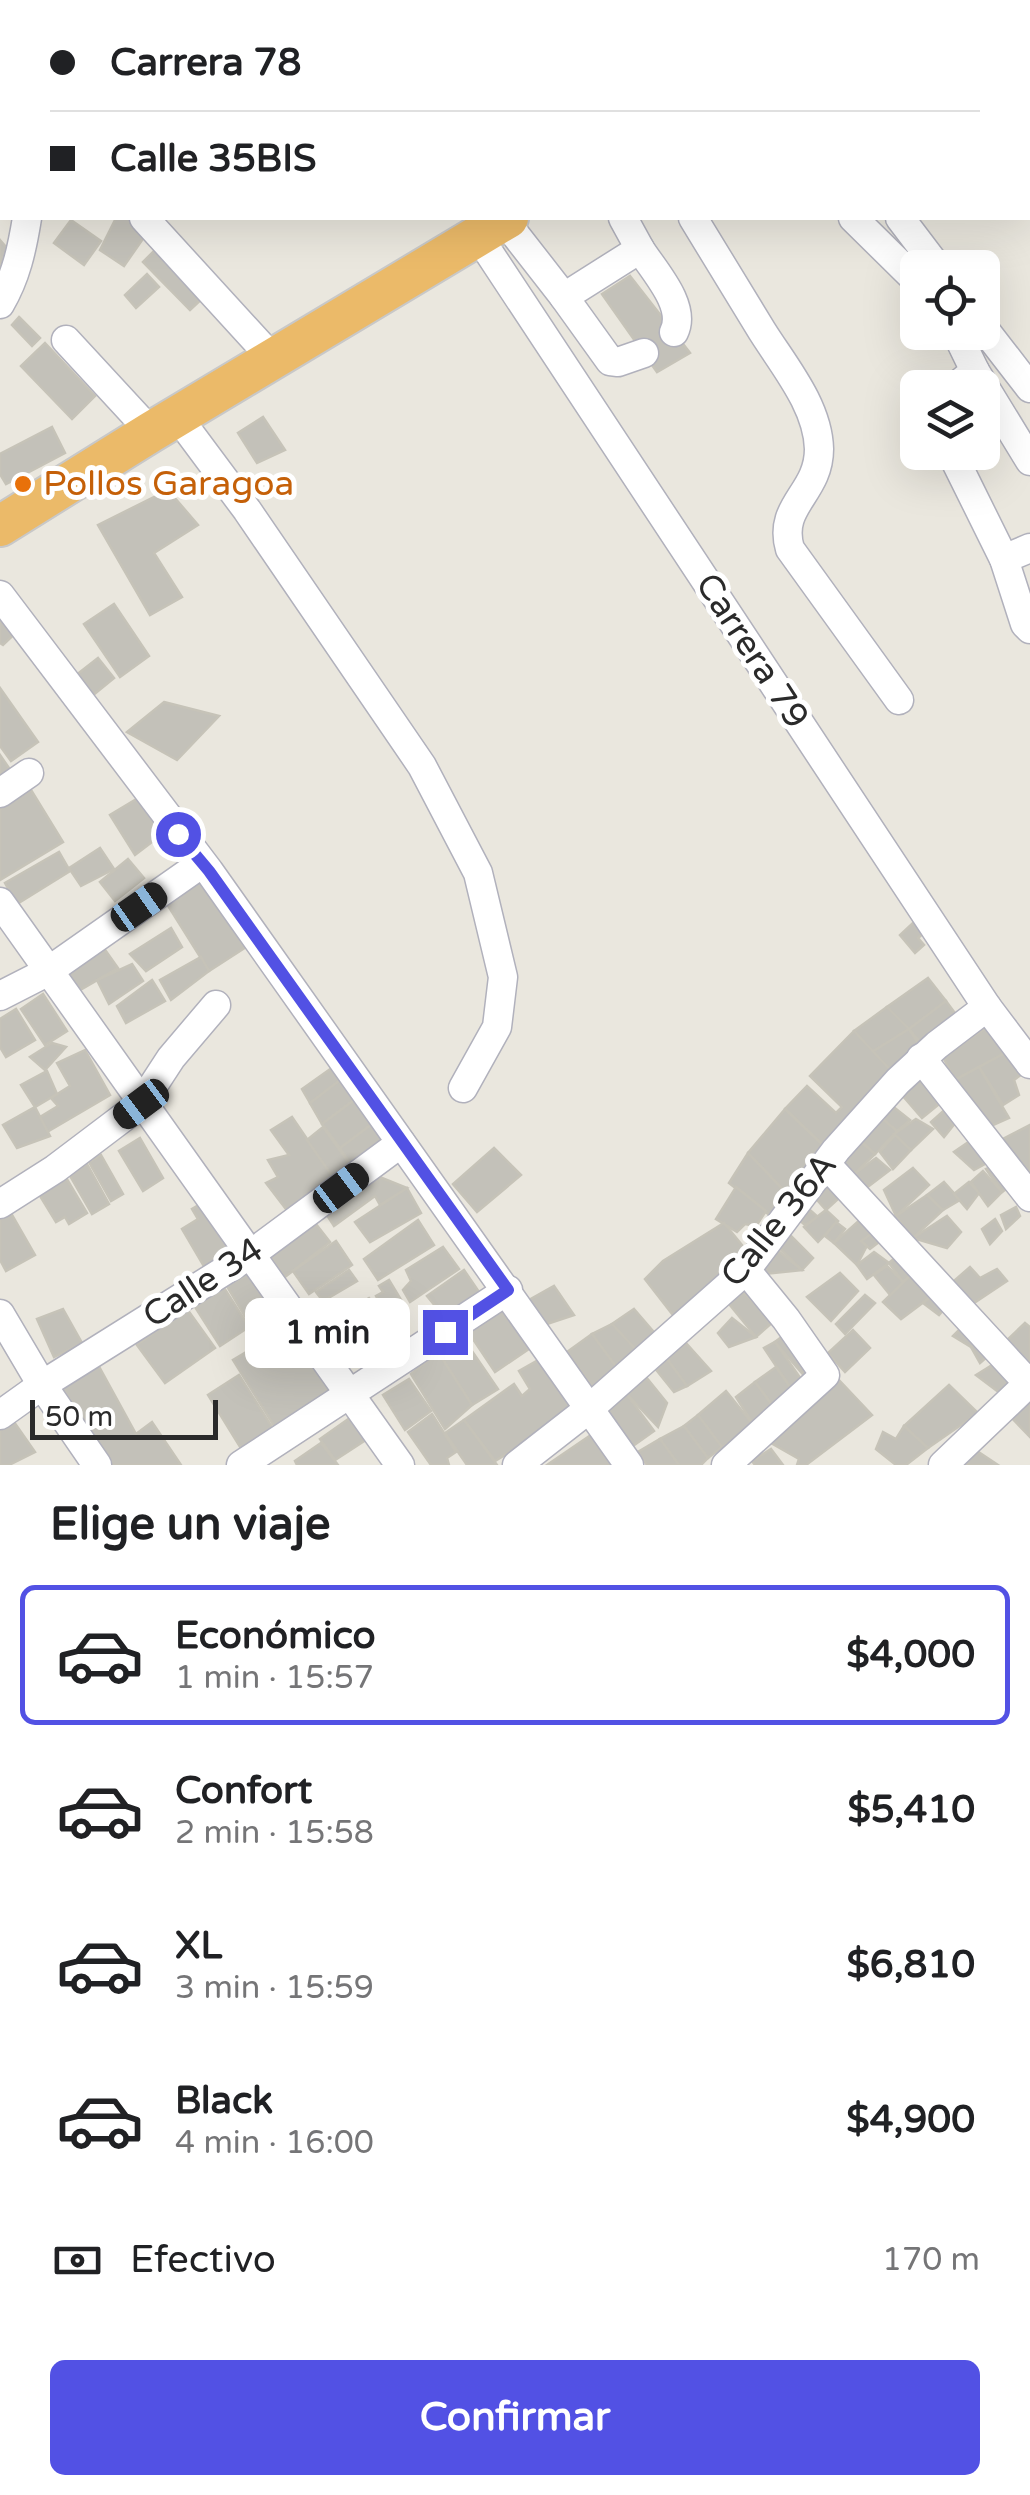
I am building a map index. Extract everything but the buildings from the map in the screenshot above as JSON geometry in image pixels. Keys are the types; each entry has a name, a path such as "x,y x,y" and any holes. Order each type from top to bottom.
{"highway":[{"path":"0,526 497,224"}],"street":[{"path":"0,304 16,271 27,220"},
{"path":"146,220 273,359"},
{"path":"624,220 678,310 674,332"},
{"path":"694,220 810,408 819,446 817,475 790,516 785,532 790,549 899,700"},
{"path":"855,220 900,264"},
{"path":"902,220 924,250"},
{"path":"497,224 564,297 610,361 644,353"},
{"name":"Carrera 79","path":"497,224 987,1006 1030,1064"},
{"path":"564,297 640,249"},
{"path":"66,340 164,424 248,510 422,766 478,873 503,977 497,1027 462,1088"},
{"path":"1000,349 1030,388"},
{"path":"1000,423 1030,461"},
{"path":"963,470 1017,553 1025,624 1030,629"},
{"path":"0,595 201,864 508,1290 628,1465"},
{"path":"0,793 30,772"},
{"path":"0,996 47,972 201,864"},
{"path":"0,902 400,1465"},
{"path":"0,1204 141,1104 171,1058 216,1005"},
{"name":"Calle 36A","path":"517,1465 590,1408 746,1270 826,1164 921,1058 987,1006"},
{"path":"921,1058 1030,1197"},
{"name":"Calle 34","path":"0,1415 251,1254 401,1144"},
{"path":"826,1164 1029,1383 942,1465"},
{"path":"726,1465 824,1375 746,1270"},
{"path":"241,1465 508,1290"},
{"path":"0,1314 42,1385 97,1465"}],"place":[{"name":"Pollos Garagoa","path":"23,484"}],"route":[{"path":"178,834 209,871 508,1290 445,1332"}]}
